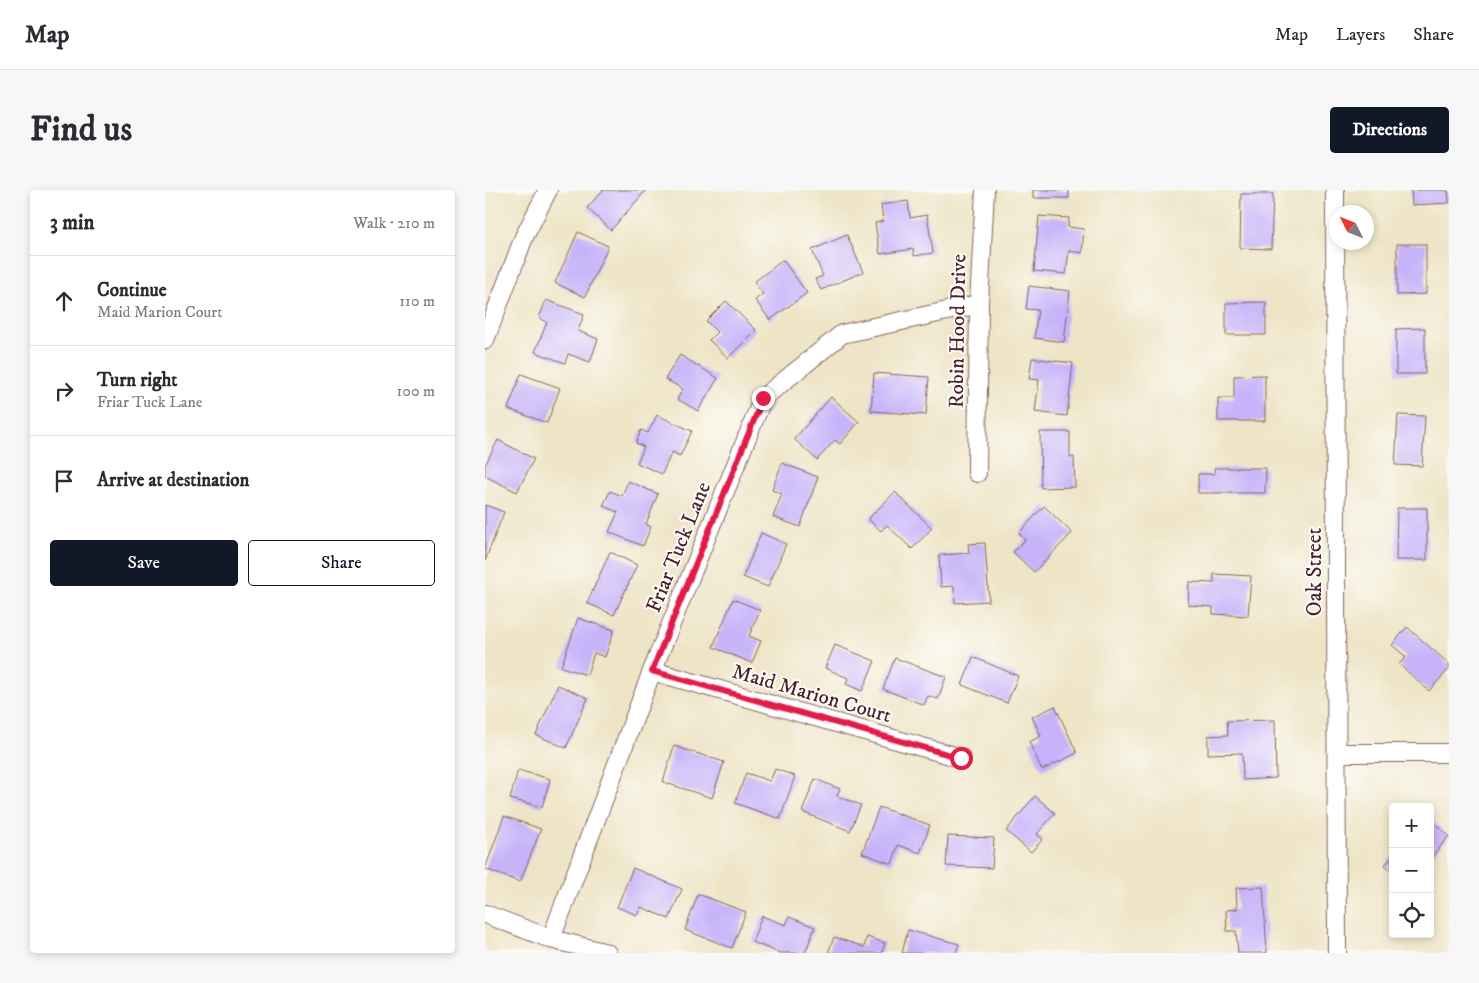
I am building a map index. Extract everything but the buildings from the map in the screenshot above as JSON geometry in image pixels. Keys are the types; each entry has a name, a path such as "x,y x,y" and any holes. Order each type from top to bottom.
{"street":[{"path":"485,340 524,237 548,190"},
{"name":"Robin Hood Drive","path":"977,473 979,304 985,190"},
{"name":"Oak Street","path":"1335,190 1337,953"},
{"name":"Friar Tuck Lane","path":"551,939 652,671 763,398 842,334 979,304"},
{"name":"Maid Marion Court","path":"652,671 961,758"},
{"path":"1337,753 1449,753"},
{"path":"485,914 551,939 607,953"}],"route":[{"path":"763,398 652,671 961,758"}]}
